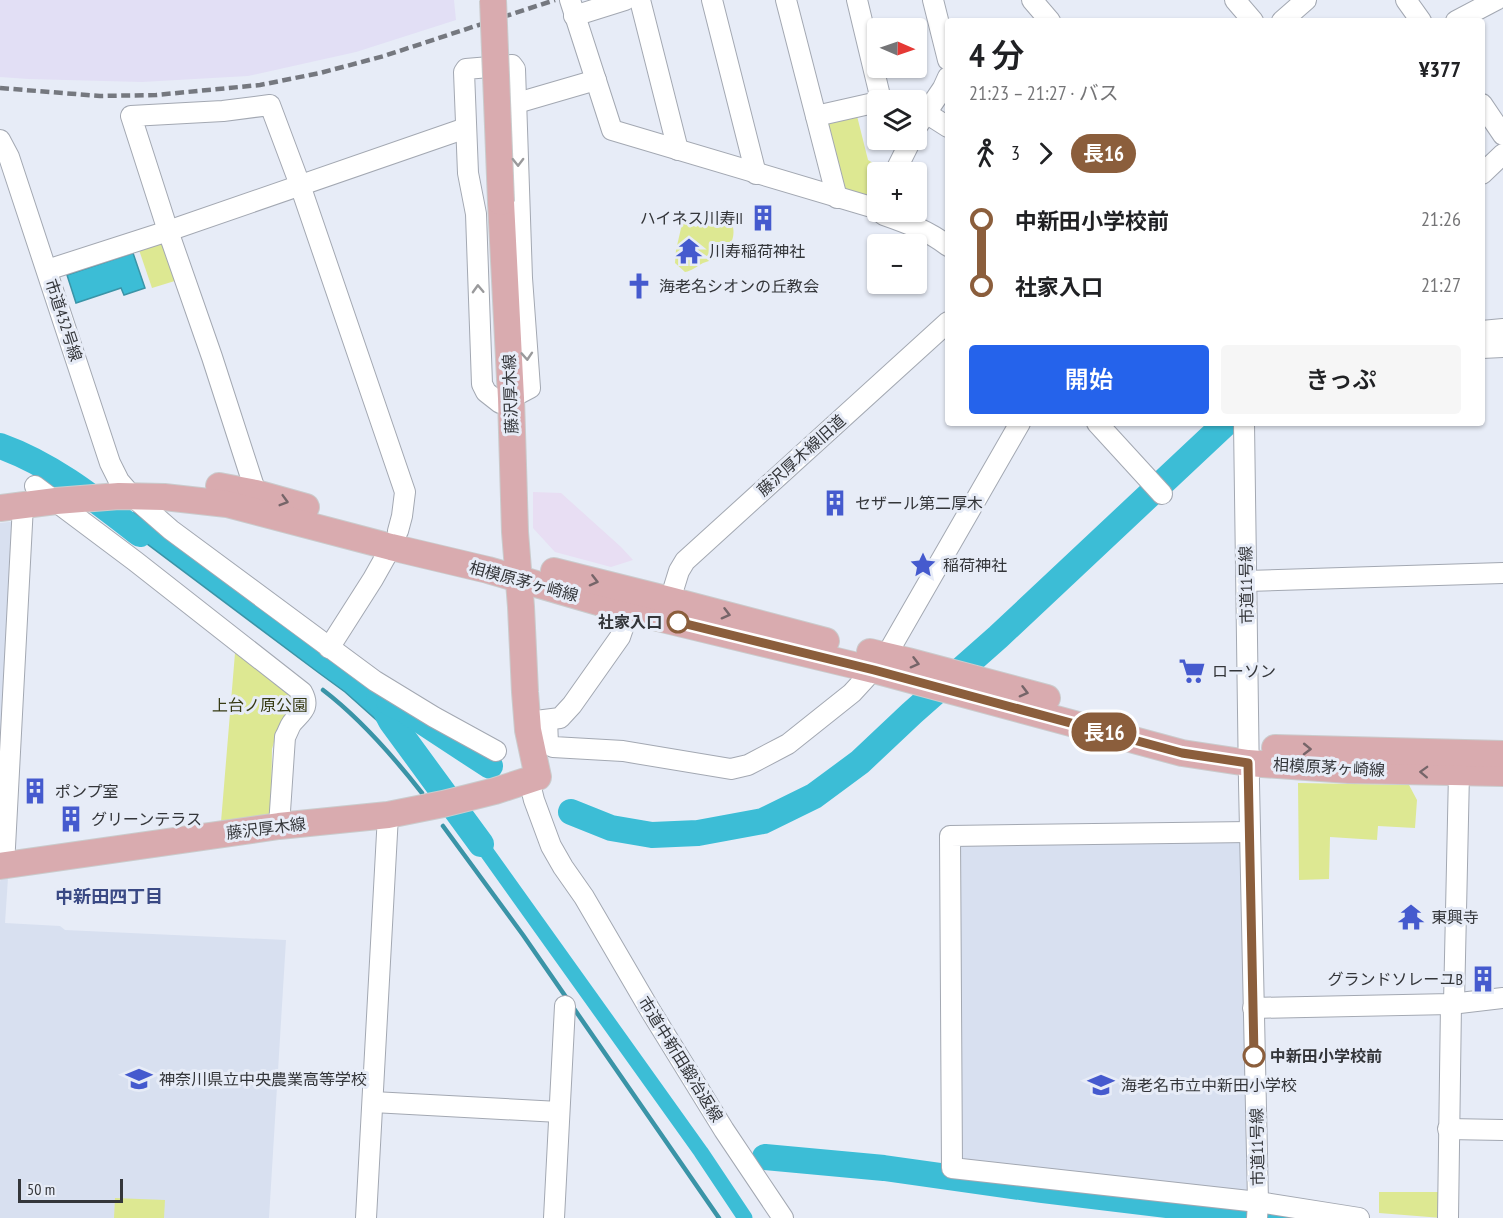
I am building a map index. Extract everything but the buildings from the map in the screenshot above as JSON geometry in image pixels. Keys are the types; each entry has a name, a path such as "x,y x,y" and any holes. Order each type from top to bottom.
{"main road":[{"name":"藤沢厚木線","path":"482,0 496,202 506,400 518,715 534,779"},
{"name":"藤沢厚木線","path":"493,0 496,202"},
{"name":"相模原茅ヶ崎線","path":"0,492 37,498 167,482 207,484 256,493 394,539"},
{"name":"相模原茅ヶ崎線","path":"118,489 227,504 394,539 512,569 629,611 880,663"},
{"name":"藤沢厚木線","path":"512,569 537,721 534,779"},
{"name":"相模原茅ヶ崎線","path":"512,569 543,569 670,600 951,682 1182,753 1503,754"},
{"name":"相模原茅ヶ崎線","path":"1248,755 1349,770 1503,773"},
{"name":"藤沢厚木線","path":"2,866 279,826 388,814 454,801 534,779"}],"street":[{"path":"625,0 572,8 612,130 867,207"},
{"path":"640,0 678,150"},
{"path":"712,0 756,174"},
{"path":"786,0 837,198"},
{"path":"857,0 877,90"},
{"path":"933,0 945,48"},
{"path":"1032,0 1047,18"},
{"path":"1235,0 1250,18"},
{"path":"1285,18 1306,0"},
{"path":"1462,18 1496,0"},
{"path":"512,65 516,69 522,278 530,388 506,400 486,392 482,384 476,214 468,173 466,128 464,72 466,69 512,65"},
{"path":"517,103 596,80"},
{"path":"927,111 945,82"},
{"path":"816,116 867,104"},
{"path":"256,493 131,116 223,111 270,105 300,185 405,492 402,516 394,539 373,579 329,648"},
{"path":"1485,108 1503,135"},
{"path":"927,122 945,125"},
{"path":"47,270 168,231 466,128"},
{"name":"市道432号線","path":"0,140 9,157 118,489"},
{"path":"1485,171 1503,154"},
{"path":"905,222 945,244"},
{"name":"藤沢厚木線旧道","path":"670,600 679,571 685,561 945,325"},
{"path":"1485,331 1503,329"},
{"path":"1485,348 1503,347"},
{"path":"629,611 620,637 572,705 560,718 537,721 548,744 553,747 623,751 731,769 748,765 788,744 852,693 880,663 1018,426"},
{"path":"1100,426 1158,489"},
{"name":"市道11号線","path":"1244,426 1257,1209"},
{"path":"118,489 375,681 496,751"},
{"path":"37,498 302,692 306,706 285,737 279,826"},
{"path":"2,866 37,498"},
{"path":"1247,581 1503,573"},
{"path":"1448,1218 1448,1129 1459,773"},
{"name":"市道中新田鍛冶返線","path":"534,779 534,800 551,846 777,1216"},
{"path":"366,1218 388,814"},
{"path":"1250,832 950,836 952,1168 1257,1209 1359,1218"},
{"path":"1253,1008 1453,1004 1503,998"},
{"path":"554,1218 565,1006"},
{"path":"373,1102 559,1112"},
{"path":"1448,1129 1503,1130"}],"shaded area":[{"path":"0,0 454,0 456,20 356,52 248,76 142,82 28,79 0,77"},
{"path":"533,492 561,493 633,560 611,567 555,552 533,528"},
{"path":"18,521 0,836 0,523"},
{"name":"海老名市立中新田小学校","path":"1241,839 1247,1195 962,1163 957,1157 959,843"},
{"name":"神奈川県立中央農業高等学校","path":"1,878 8,878 5,923 60,926 65,930 286,940 269,1218 0,1218"}],"green space":[{"path":"856,112 868,160 871,162 867,162 867,197 843,189 825,119"},
{"path":"719,220 732,224 733,239 728,248 717,258 685,272 675,263 682,224 696,227 704,222"},
{"path":"157,241 166,244 178,280 152,288 138,247"},
{"name":"上台ノ原公園","path":"235,653 291,694 294,704 278,730 272,749 269,815 221,822"},
{"path":"1298,783 1409,785 1417,800 1415,828 1378,826 1377,840 1330,837 1329,879 1299,880"},
{"path":"1379,1192 1443,1192 1442,1218 1379,1213"},
{"path":"115,1198 165,1200 164,1218 114,1218"}],"water":[{"path":"133,253 145,288 124,295 121,288 76,303 67,275"},
{"path":"0,437 34,449 65,466 35,471 0,454"},
{"path":"134,513 161,530 404,706 401,716 390,732 345,692 123,526 102,514"}],"waterway":[{"path":"571,812 611,828 652,835 698,833 763,821 814,796 860,762 998,637 1223,426"},
{"path":"0,446 56,473 140,534"},
{"path":"323,690 376,738 422,793"},
{"path":"379,698 391,721 481,844"},
{"path":"389,702 490,766"},
{"path":"443,826 523,935 719,1218"},
{"path":"481,844 701,1152 745,1218"},
{"path":"765,1157 884,1168 1041,1190 1275,1218"}],"railway":[{"path":"0,88 100,96 156,95 260,85 320,73 384,56 555,0"}],"bus line":[{"name":"長16","path":"678,622 874,670 1182,753 1248,763 1254,1056"}],"place":[{"name":"ハイネス川寿II","path":"763,218"},
{"name":"川寿稲荷神社","path":"689,251"},
{"name":"海老名シオンの丘教会","path":"639,286"},
{"name":"セザール第二厚木","path":"835,503"},
{"name":"稲荷神社","path":"923,565"},
{"name":"社家入口","path":"678,622"},
{"name":"ローソン","path":"1192,671"},
{"name":"ポンプ室","path":"35,791"},
{"name":"グリーンテラス","path":"71,819"},
{"name":"東興寺","path":"1411,917"},
{"name":"グランドソレーユB","path":"1483,979"},
{"name":"中新田小学校前","path":"1254,1056"},
{"name":"神奈川県立中央農業高等学校","path":"139,1079"},
{"name":"海老名市立中新田小学校","path":"1101,1085"}],"district":[{"name":"中新田四丁目","path":"109,896"}]}
